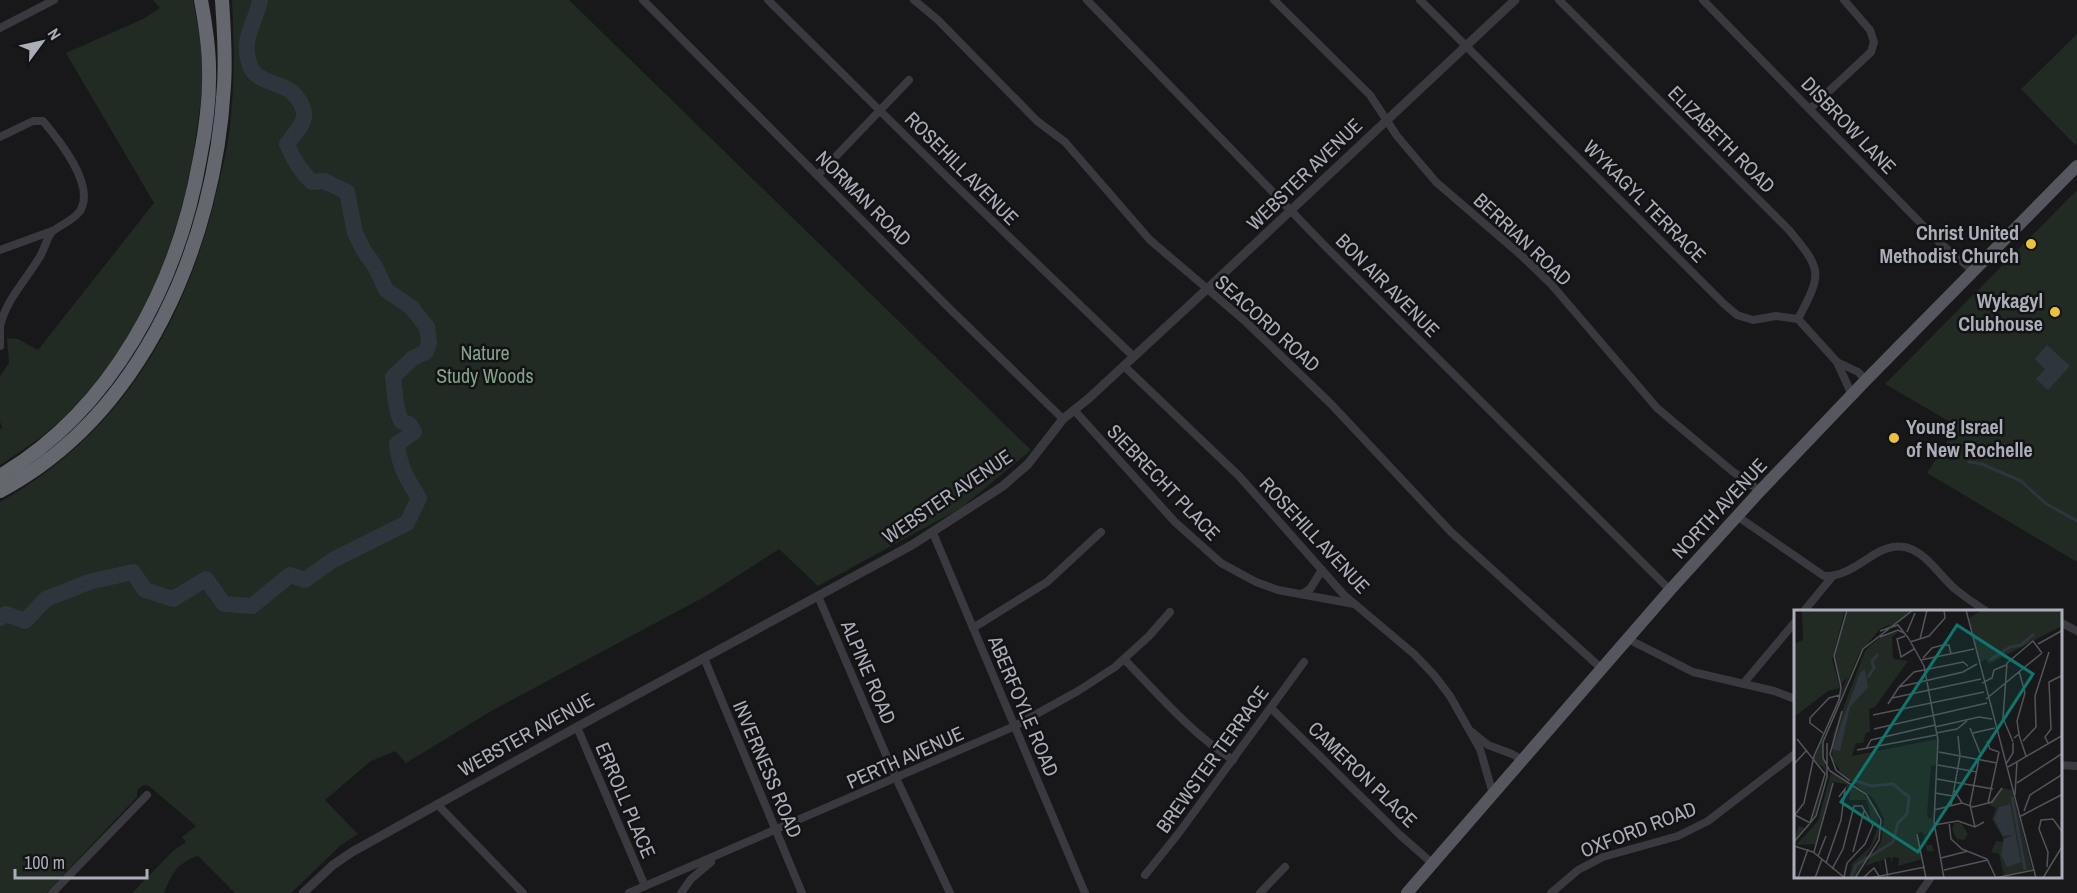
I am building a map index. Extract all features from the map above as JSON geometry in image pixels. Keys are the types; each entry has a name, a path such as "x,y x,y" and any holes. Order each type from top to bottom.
{"highway":[{"path":"0,476 51,439 71,421 100,388 134,340 165,279 190,204 206,128 209,68 201,0"},
{"path":"0,491 44,463 91,421 138,360 174,293 188,259 202,213 218,143 225,73 222,0"}],"main road":[{"name":"NORTH AVENUE","path":"1407,893 1670,590 1760,491 2077,166"}],"street":[{"path":"0,28 54,0"},
{"name":"NORMAN ROAD","path":"643,0 949,308 1063,419"},
{"name":"ROSEHILL AVENUE","path":"768,0 1134,357"},
{"name":"SEACORD ROAD","path":"914,0 938,20 1037,122 1065,142 1150,240 1245,321 1331,404 1451,531 1602,669"},
{"name":"BON AIR AVENUE","path":"1087,0 1291,210 1670,590"},
{"name":"BERRIAN ROAD","path":"1274,0 1370,95 1397,136 1436,182 1551,284 1657,408 1732,471 1760,491"},
{"name":"WYKAGYL TERRACE","path":"1420,0 1737,315 1753,320 1776,316 1798,319"},
{"name":"WEBSTER AVENUE","path":"308,891 333,865 352,852 933,533 1003,486 1028,464 1063,419 1208,290 1515,0"},
{"name":"ELIZABETH ROAD","path":"1559,0 1789,230 1804,248 1816,270 1816,280 1808,303 1798,319"},
{"name":"DISBROW LANE","path":"1703,0 1940,243 1973,271"},
{"path":"1810,108 1871,52 1874,42 1870,30 1844,0"},
{"path":"818,175 909,80"},
{"path":"0,137 14,129 39,120 43,121 81,179 84,197 79,212 69,222 52,231 0,250"},
{"path":"0,346 0,327 6,308 40,256 52,231"},
{"path":"1798,319 1837,362 1852,395"},
{"path":"1837,362 1858,372 1866,380"},
{"name":"ROSEHILL AVENUE","path":"1124,366 1239,476 1356,605 1414,654 1434,675 1472,732 1480,749 1493,794"},
{"name":"SIEBRECHT PLACE","path":"1074,410 1175,522 1221,563 1256,582 1278,590 1356,605"},
{"path":"1737,516 1819,574 1832,577"},
{"path":"973,628 1047,582 1101,532"},
{"name":"ABERFOYLE ROAD","path":"933,533 1085,893"},
{"path":"1805,610 1832,577 1848,571 1883,549 1893,546 1911,549 1923,555 1955,588 1985,610"},
{"path":"1302,594 1310,589 1322,570"},
{"name":"ALPINE ROAD","path":"818,596 950,893"},
{"name":"PERTH AVENUE","path":"629,893 1015,726 1078,691 1125,659 1170,612"},
{"path":"1743,684 1794,623"},
{"path":"2062,623 2077,631"},
{"path":"1628,639 1693,672 1774,691 1794,699"},
{"name":"INVERNESS ROAD","path":"704,658 802,893"},
{"path":"1125,659 1179,717 1209,745 1233,760"},
{"name":"BREWSTER TERRACE","path":"1145,875 1304,662"},
{"name":"CAMERON PLACE","path":"1270,708 1400,835 1433,864"},
{"name":"ERROLL PLACE","path":"577,727 645,886"},
{"name":"ROSEHILL AVENUE","path":"1472,732 1488,745 1523,760"},
{"name":"OXFORD ROAD","path":"1551,893 1578,870 1603,857 1678,836 1708,821 1794,755"},
{"path":"2062,765 2077,766"},
{"path":"52,893 147,795"},
{"path":"437,804 524,893"},
{"path":"681,893 704,867 733,849"},
{"path":"1260,893 1285,867"},
{"path":"1920,893 1931,878"}],"green space":[{"path":"153,0 193,0 200,37 202,82 199,116 187,186 177,222 150,293 113,358 91,388 58,423 0,465 0,429 2,428 0,376 9,363 7,338 18,339 38,350 154,203 66,53 143,19 160,8"},
{"name":"Nature Study Woods","path":"232,0 569,0 1031,450 961,508 818,586 779,549 706,596 493,710 406,763 395,751 371,761 325,800 358,834 341,845 291,893 235,893 198,856 185,862 176,870 164,893 132,893 173,851 186,842 182,837 196,826 149,786 144,785 137,790 137,797 46,893 0,893 0,502 41,475 78,445 110,412 138,376 163,336 183,294 200,250 214,203 228,136 234,71"},
{"path":"2077,34 2077,143 2075,145 2021,89"},
{"path":"2077,190 2077,562 1927,473 1957,426 1885,384"}],"shaded area":[{"path":"2047,345 2070,366 2048,390 2036,379 2045,369 2035,359"}],"waterway":[{"path":"0,618 6,614 25,621 46,599 89,582 133,572 145,590 173,599 206,579 224,604 252,606 290,575 305,580 333,560 407,523 419,498 405,473 398,452 397,444 414,432 409,424 401,421 399,416 393,377 413,358 426,352 429,343 427,327 411,307 386,290 375,266 355,233 347,192 324,181 312,182 292,155 287,144 303,120 302,107 296,96 289,90 266,80 253,71 247,54 248,38 260,0"},
{"path":"1969,462 1982,464 2021,481 2045,503 2077,521"}],"place":[{"name":"Christ United Methodist Church","path":"2031,244"},
{"name":"Wykagyl Clubhouse","path":"2055,312"},
{"name":"Young Israel of New Rochelle","path":"1894,438"}]}
